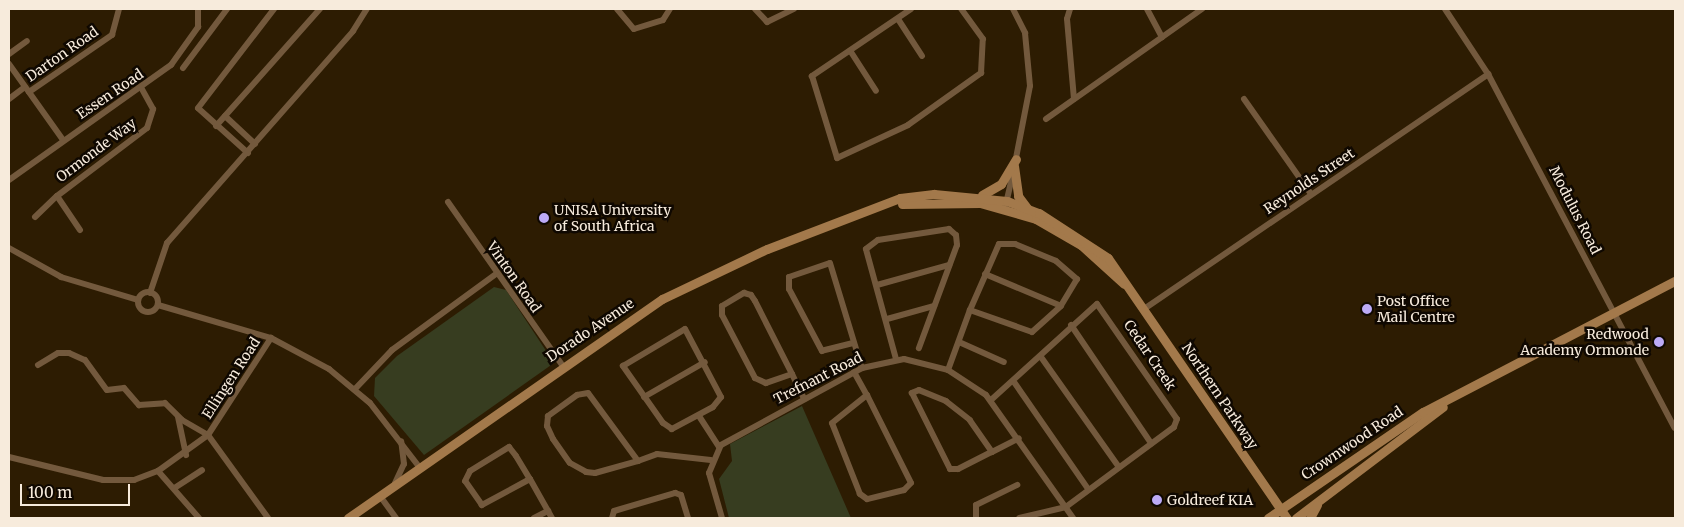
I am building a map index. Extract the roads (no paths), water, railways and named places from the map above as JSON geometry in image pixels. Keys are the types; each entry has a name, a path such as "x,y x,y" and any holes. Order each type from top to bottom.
{"street":[{"name":"Darton Road","path":"9,99 27,90 112,35 119,9"},
{"name":"Essen Road","path":"9,180 171,65 194,35 198,9"},
{"path":"183,68 227,9"},
{"path":"248,153 198,108 274,9"},
{"path":"216,126 320,9"},
{"path":"138,300 150,293 167,243 248,153 367,9"},
{"path":"617,9 634,29 663,20 670,9"},
{"path":"755,9 765,22 794,9"},
{"path":"911,9 851,52 817,71 811,80 832,151 839,159 908,125 975,78 984,66 984,43 961,9"},
{"path":"1006,205 1030,79 1025,33 1013,9"},
{"path":"1070,9 1067,23 1074,99"},
{"path":"1147,9 1162,36"},
{"path":"1046,119 1202,9"},
{"name":"Modulus Road","path":"1445,9 1488,74 1675,428"},
{"path":"898,19 922,56"},
{"path":"9,54 27,41"},
{"path":"851,52 876,91"},
{"path":"9,64 63,140"},
{"name":"Reynolds Street","path":"1144,309 1488,74"},
{"name":"Ormonde Way","path":"80,230 56,196 147,128 153,109 140,88"},
{"path":"1244,98 1310,194"},
{"path":"225,116 255,144"},
{"path":"976,196 998,188 1015,163"},
{"path":"1015,163 1018,196 1028,209"},
{"path":"35,217 56,196"},
{"name":"Dorado Avenue","path":"348,518 562,365 698,280 872,208 914,196 976,196 1006,205"},
{"name":"Dorado Avenue","path":"872,208 950,200 1006,205"},
{"name":"Vinton Road","path":"448,202 496,274 562,365"},
{"name":"Northern Parkway","path":"1006,205 1028,209 1090,243 1119,270 1129,289 1288,518"},
{"name":"Northern Parkway","path":"1006,205 1081,245 1129,289"},
{"path":"896,360 887,319 866,252 878,240 953,230 957,245 919,348"},
{"path":"948,370 970,310 985,274 1002,242 1031,250 1076,276 1076,285 1061,306 1030,332 970,310"},
{"path":"9,248 61,277 138,300 144,312 158,306 272,338"},
{"path":"853,343 828,352 820,349 789,290 789,277 830,263 862,368"},
{"path":"877,285 949,265"},
{"path":"356,389 392,350 496,274"},
{"path":"985,274 1061,306"},
{"name":"Crownwood Road","path":"1268,518 1392,432 1675,281"},
{"path":"150,293 158,306"},
{"path":"792,374 766,383 755,378 722,315 722,306 744,293 751,295 792,374 804,399"},
{"name":"Cedar Creek","path":"991,400 1014,382 1071,325 1100,305 1163,396 1177,422 1151,444 1118,466 1066,507"},
{"path":"887,319 934,306"},
{"path":"1071,325 1151,444"},
{"path":"676,330 687,330 705,362 721,397 699,416 669,429 644,397 624,364 676,330"},
{"name":"Ellingen Road","path":"9,457 102,480 134,480 158,471 186,455 208,435 272,338 313,358 356,389 401,439 420,468"},
{"path":"958,342 1004,362"},
{"path":"38,365 58,352 69,353 85,360 107,390 124,388 139,405 163,402 178,417 208,435 268,518"},
{"path":"1041,356 1118,466"},
{"name":"Trefnant Road","path":"718,447 862,368 896,360 948,370 991,400 1073,518"},
{"path":"644,397 705,362"},
{"path":"854,372 868,395 911,483 904,490 867,499 860,494 832,423 868,395"},
{"path":"1014,382 1088,489"},
{"path":"992,452 970,420 946,401 919,390 912,392 950,469 992,452 1019,438"},
{"path":"638,461 588,393 580,393 548,416 549,431 578,469 595,473 638,461 657,454 711,460"},
{"name":"Crownwood Road","path":"1296,518 1455,398"},
{"path":"699,416 718,447 711,460 710,477 722,518"},
{"path":"178,417 186,455"},
{"path":"393,486 404,464 401,439"},
{"path":"530,479 482,505 464,481 467,473 504,446 511,448 530,479 552,518"},
{"path":"176,487 202,470"},
{"path":"158,471 176,487 198,518"},
{"path":"976,518 976,505 1017,485"},
{"path":"612,518 614,511 675,493 681,496 688,518"},
{"path":"380,496 396,518"},
{"path":"1310,518 1320,500"},
{"path":"1019,518 1046,515 1066,507"},
{"path":"534,518 548,511"}],"place":[{"name":"UNISA University of South Africa","path":"544,218"},
{"name":"Post Office Mail Centre","path":"1367,309"},
{"name":"Redwood Academy Ormonde","path":"1659,342"},
{"name":"Goldreef KIA","path":"1157,500"}]}
